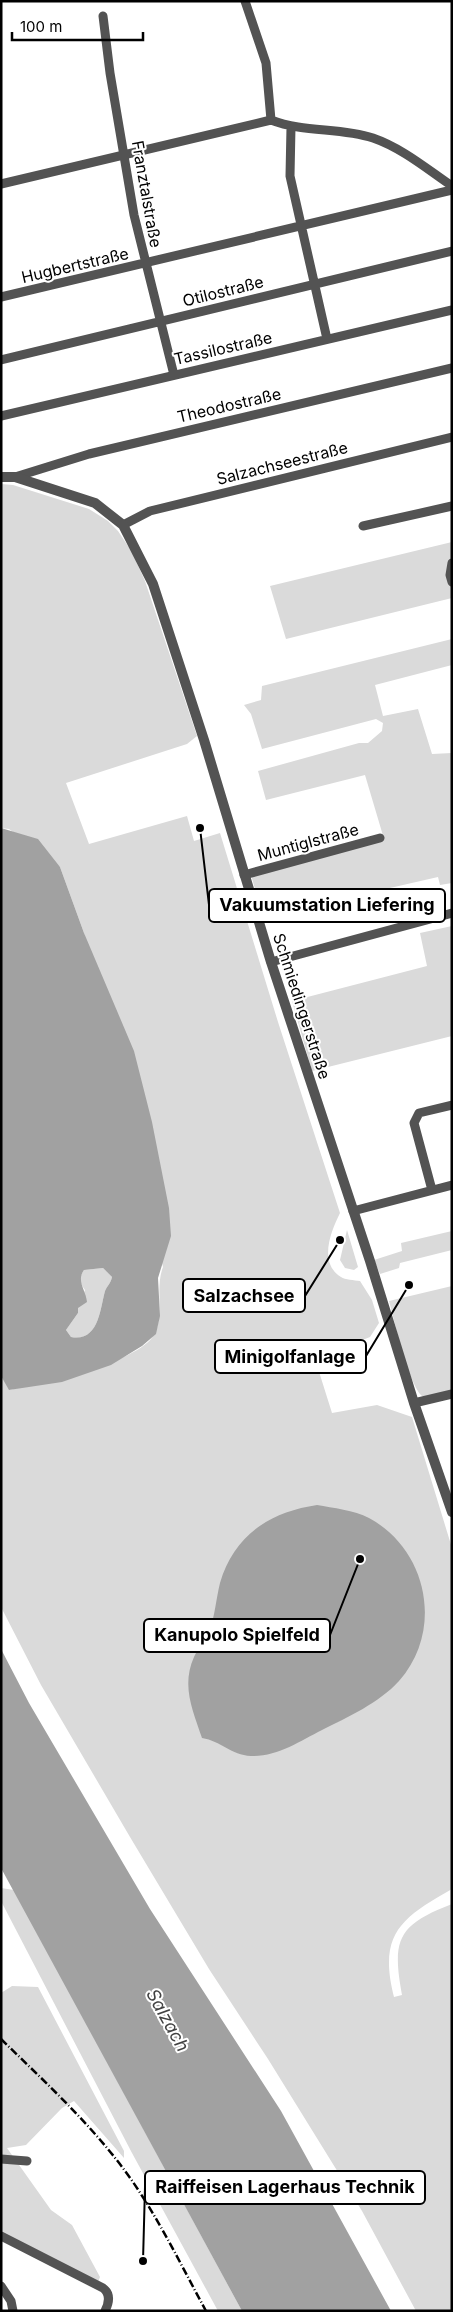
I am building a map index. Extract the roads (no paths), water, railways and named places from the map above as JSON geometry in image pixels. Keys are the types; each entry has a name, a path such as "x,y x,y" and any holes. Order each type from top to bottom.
{"street":[{"path":"246,1 266,63 271,120"},
{"name":"Franztalstraße","path":"103,16 110,73 144,264 161,321 174,375"},
{"path":"1,184 271,120 291,128 347,133 373,138 411,157 452,188"},
{"path":"291,128 290,176 328,339"},
{"name":"Hugbertstraße","path":"1,297 301,227 452,188"},
{"name":"Otilostraße","path":"1,360 452,251"},
{"name":"Tassilostraße","path":"1,416 452,310"},
{"name":"Theodostraße","path":"15,477 90,454 452,368"},
{"name":"Salzachseestraße","path":"123,525 150,511 452,437"},
{"name":"Schmiedingerstraße","path":"1,477 15,477 95,503 123,525 153,584 204,740 271,962 354,1211 414,1403 452,1512"},
{"path":"363,526 452,506"},
{"path":"452,563 450,575 452,582"},
{"name":"Muntiglstraße","path":"244,875 380,838"},
{"path":"271,962 452,913"},
{"path":"432,1190 414,1123 415,1118 419,1113 452,1106"},
{"path":"354,1211 452,1185"},
{"path":"414,1403 452,1394"},
{"path":"1,2159 27,2161"},
{"path":"1,2236 103,2288 108,2295 106,2308"},
{"path":"1,2286 11,2301 13,2311"}],"water":[{"path":"1,828 38,839 60,867 84,933 134,1051 152,1122 169,1208 171,1236 158,1278 160,1316 156,1334 142,1346 111,1365 62,1382 9,1390 1,1376","holes":["103,1268 112,1277 105,1291 97,1323 93,1329 80,1337 71,1337 66,1330 78,1313 78,1308 87,1302 81,1282 84,1270"]},
{"path":"317,1505 350,1511 369,1518 389,1532 405,1550 416,1570 423,1592 425,1615 422,1639 413,1661 399,1681 373,1703 279,1751 261,1756 244,1755 202,1738 188,1688 190,1668 209,1632 220,1583 226,1566 244,1539 269,1520 284,1513"},
{"name":"Salzach","path":"1,1649 29,1703 150,1909 281,2111 391,2311 242,2311 1,1868"}],"railway":[{"path":"1,2039 84,2121 128,2175 159,2224 206,2311"}],"place":[{"name":"Vakuumstation Liefering","path":"200,828"},
{"name":"Salzachsee","path":"340,1240"},
{"name":"Minigolfanlage","path":"409,1285"},
{"name":"Kanupolo Spielfeld","path":"360,1559"},
{"name":"Raiffeisen Lagerhaus Technik","path":"143,2261"}]}
